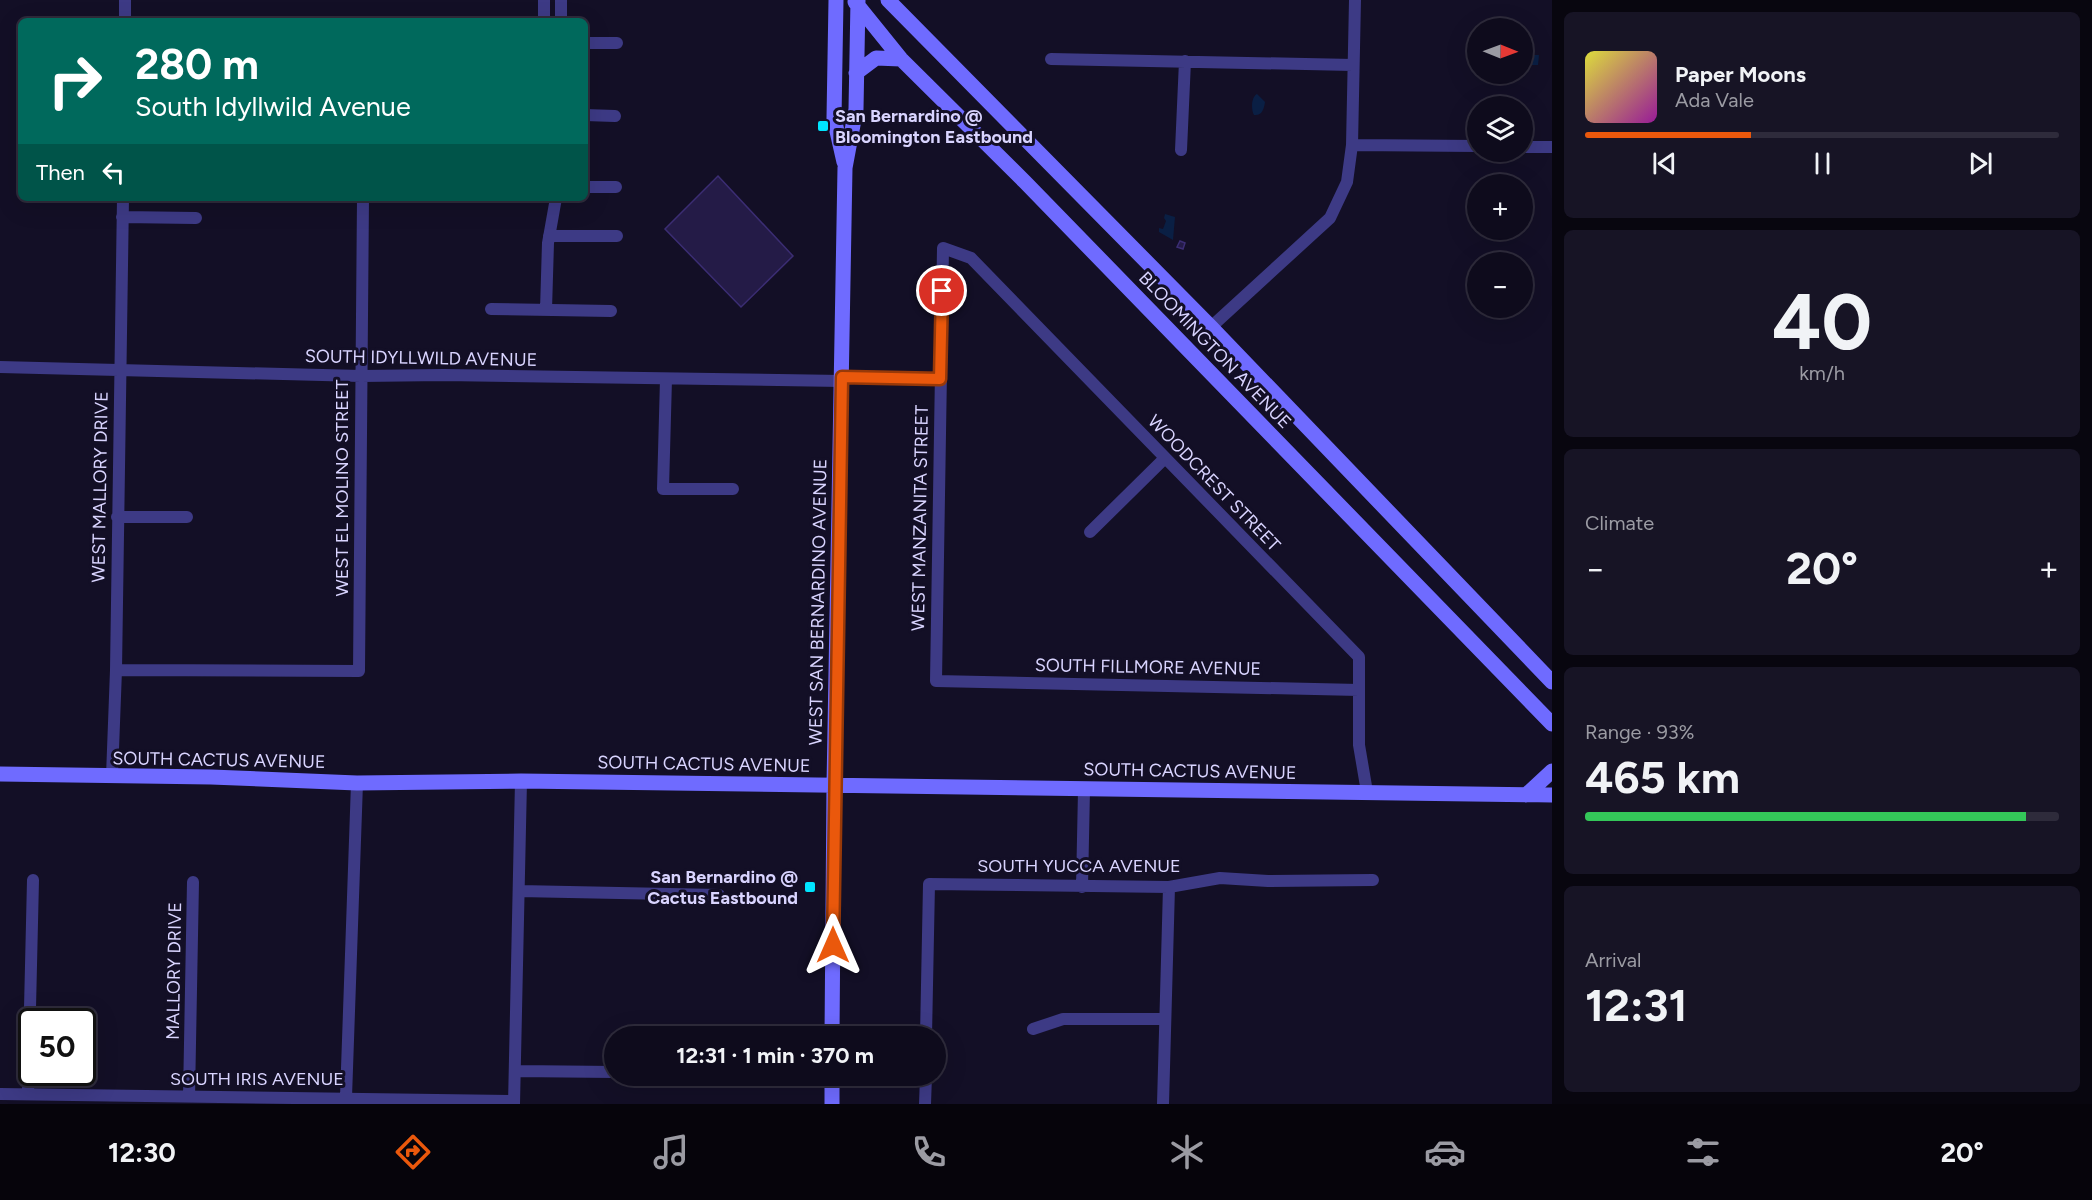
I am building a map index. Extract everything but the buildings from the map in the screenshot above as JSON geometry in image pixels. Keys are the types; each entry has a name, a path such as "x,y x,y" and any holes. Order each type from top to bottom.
{"main road":[{"name":"WEST SAN BERNARDINO AVENUE","path":"836,0 834,118 845,168"},
{"name":"BLOOMINGTON AVENUE","path":"888,0 1211,327 1552,682"},
{"name":"WEST SAN BERNARDINO AVENUE","path":"832,1026 845,168 856,109 857,2"},
{"name":"BLOOMINGTON AVENUE","path":"857,2 901,59 1025,182 1552,724"},
{"path":"856,73 876,58 901,59"},
{"path":"1526,795 1552,771"},
{"name":"SOUTH CACTUS AVENUE","path":"0,774 211,777 357,783 521,781 1552,795"},
{"path":"832,1086 832,1104"}],"street":[{"path":"125,0 125,18"},
{"path":"544,0 544,18"},
{"path":"561,0 561,18"},
{"path":"1211,327 1330,218 1347,182 1352,145 1355,0"},
{"path":"588,43 616,43"},
{"path":"1052,59 1353,66"},
{"path":"1181,150 1185,61"},
{"path":"588,115 615,116"},
{"path":"1352,145 1467,146"},
{"path":"1533,147 1552,147"},
{"path":"588,187 616,187"},
{"name":"WEST MALLORY DRIVE","path":"112,776 116,670 123,201"},
{"name":"WEST EL MOLINO STREET","path":"116,670 359,671 363,201"},
{"path":"546,310 549,236 555,201"},
{"path":"122,217 196,218"},
{"path":"549,236 617,237"},
{"name":"WEST MANZANITA STREET","path":"936,681 943,248"},
{"name":"WOODCREST STREET","path":"943,248 971,258 1359,657 1359,745 1367,792"},
{"path":"491,309 611,311"},
{"name":"SOUTH IDYLLWILD AVENUE","path":"0,367 361,376 940,379"},
{"path":"666,379 663,489 733,489"},
{"path":"1090,532 1166,459"},
{"path":"117,517 187,517"},
{"name":"SOUTH FILLMORE AVENUE","path":"936,681 1359,690"},
{"path":"514,1102 521,781"},
{"path":"346,1097 357,783"},
{"path":"1082,887 1084,790"},
{"name":"SOUTH YUCCA AVENUE","path":"926,1026 929,884 1169,887 1220,878 1268,881 1373,880"},
{"path":"28,1094 33,880"},
{"name":"MALLORY DRIVE","path":"189,1097 194,882"},
{"path":"1163,1104 1169,887"},
{"path":"519,891 719,895"},
{"path":"1033,1029 1063,1019 1165,1019"},
{"path":"515,1071 604,1072"},
{"path":"926,1086 926,1104"},
{"name":"SOUTH IRIS AVENUE","path":"0,1094 346,1097 514,1102"}],"water":[{"path":"1533,55 1539,55 1538,65 1533,65"},
{"path":"1257,94 1265,102 1261,113 1254,115 1252,104"},
{"path":"1165,214 1175,217 1173,240 1159,232 1159,228 1163,229 1166,221"}],"place":[{"name":"San Bernardino @ Bloomington Eastbound","path":"823,126"},
{"name":"San Bernardino @ Cactus Eastbound","path":"810,887"}],"route":[{"path":"833,945 842,377 940,379 942,291"}]}
